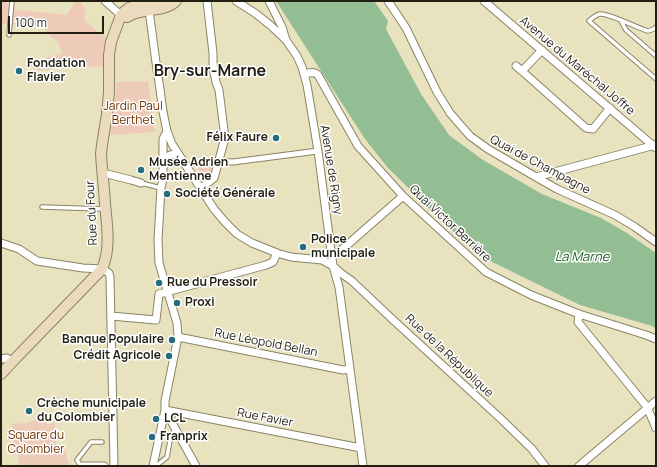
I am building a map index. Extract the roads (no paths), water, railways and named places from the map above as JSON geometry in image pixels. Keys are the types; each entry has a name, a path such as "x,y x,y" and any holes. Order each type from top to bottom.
{"main road":[{"path":"123,17 125,11 129,8 141,4 168,6 176,1"},
{"name":"Rue du Four","path":"102,269 105,262 107,248 102,174 102,145 108,114 110,84 109,55 111,42 123,17"},
{"path":"1,374 102,269"}],"street":[{"path":"105,1 123,17"},
{"path":"201,188 214,178 226,138 219,90 214,72 214,53 207,1"},
{"name":"Avenue de Rigny","path":"236,1 256,13 286,40 297,56 304,74 318,151 333,266 339,287 364,466"},
{"path":"269,1 282,27 286,40"},
{"name":"Quai de Champagne","path":"388,1 406,28 437,92 450,113 470,136 478,143 557,189 614,215 635,227 656,242"},
{"name":"Avenue du Maréchal Joffre","path":"484,1 655,146"},
{"path":"153,466 178,337 176,323 158,263 161,188 163,180 163,138 167,131 157,70 154,4"},
{"path":"542,50 519,68 586,128 593,129 610,108"},
{"name":"Quai Victor Berrière","path":"304,74 313,72 318,75 358,146 403,196 486,272 532,295 579,314 656,339"},
{"name":"Rue de la République","path":"167,131 172,144 214,208 237,234 252,243 277,253 291,257 322,260 333,266 352,281 500,418 532,449 545,466"},
{"path":"536,177 655,146"},
{"path":"219,160 233,162 318,151"},
{"path":"163,164 166,158 170,155 176,155 182,159"},
{"path":"102,174 140,183"},
{"path":"332,256 338,253 403,196"},
{"path":"1,243 19,249 37,261 83,268 102,269 109,274 114,466"},
{"path":"110,316 156,320 159,294 266,265 273,262 277,253"},
{"path":"579,314 578,322 647,407 656,428"},
{"name":"Rue Léopold Bellan","path":"178,337 343,370 350,369"},
{"path":"1,359 7,358 12,362"},
{"path":"579,466 647,407 656,401"},
{"path":"165,410 196,466"},
{"name":"Rue Favier","path":"165,410 361,448"},
{"path":"82,466 104,466"}],"lane":[{"path":"9,35 12,1"},
{"path":"656,26 654,29 648,31 600,14 589,20 656,79"},
{"path":"621,21 626,30 656,56"},
{"path":"140,183 161,188"},
{"path":"42,207 105,209"},
{"path":"156,466 167,457 173,432 176,430"},
{"path":"82,466 77,460 91,442 102,442"}],"water":[{"name":"La Marne","path":"276,1 374,1 388,21 386,29 421,94 449,135 483,160 542,194 601,218 627,233 656,253 656,329 652,326 580,305 476,254 388,168 365,139"}],"place":[{"name":"Fondation Flavier","path":"19,71"},
{"name":"Félix Faure","path":"276,138"},
{"name":"Musée Adrien Mentienne","path":"141,170"},
{"name":"Société Générale","path":"167,194"},
{"name":"Police municipale","path":"303,247"},
{"name":"Rue du Pressoir","path":"159,283"},
{"name":"Proxi","path":"177,303"},
{"name":"Banque Populaire","path":"172,340"},
{"name":"Crédit Agricole","path":"169,356"},
{"name":"Crèche municipale du Colombier","path":"29,411"},
{"name":"LCL","path":"156,419"},
{"name":"Franprix","path":"152,437"}],"district":[{"name":"Bry-sur-Marne","path":"210,72"}],"park label":[{"name":"Jardin Paul Berthet","path":"133,114"},
{"name":"Square du Colombier","path":"36,443"}]}
